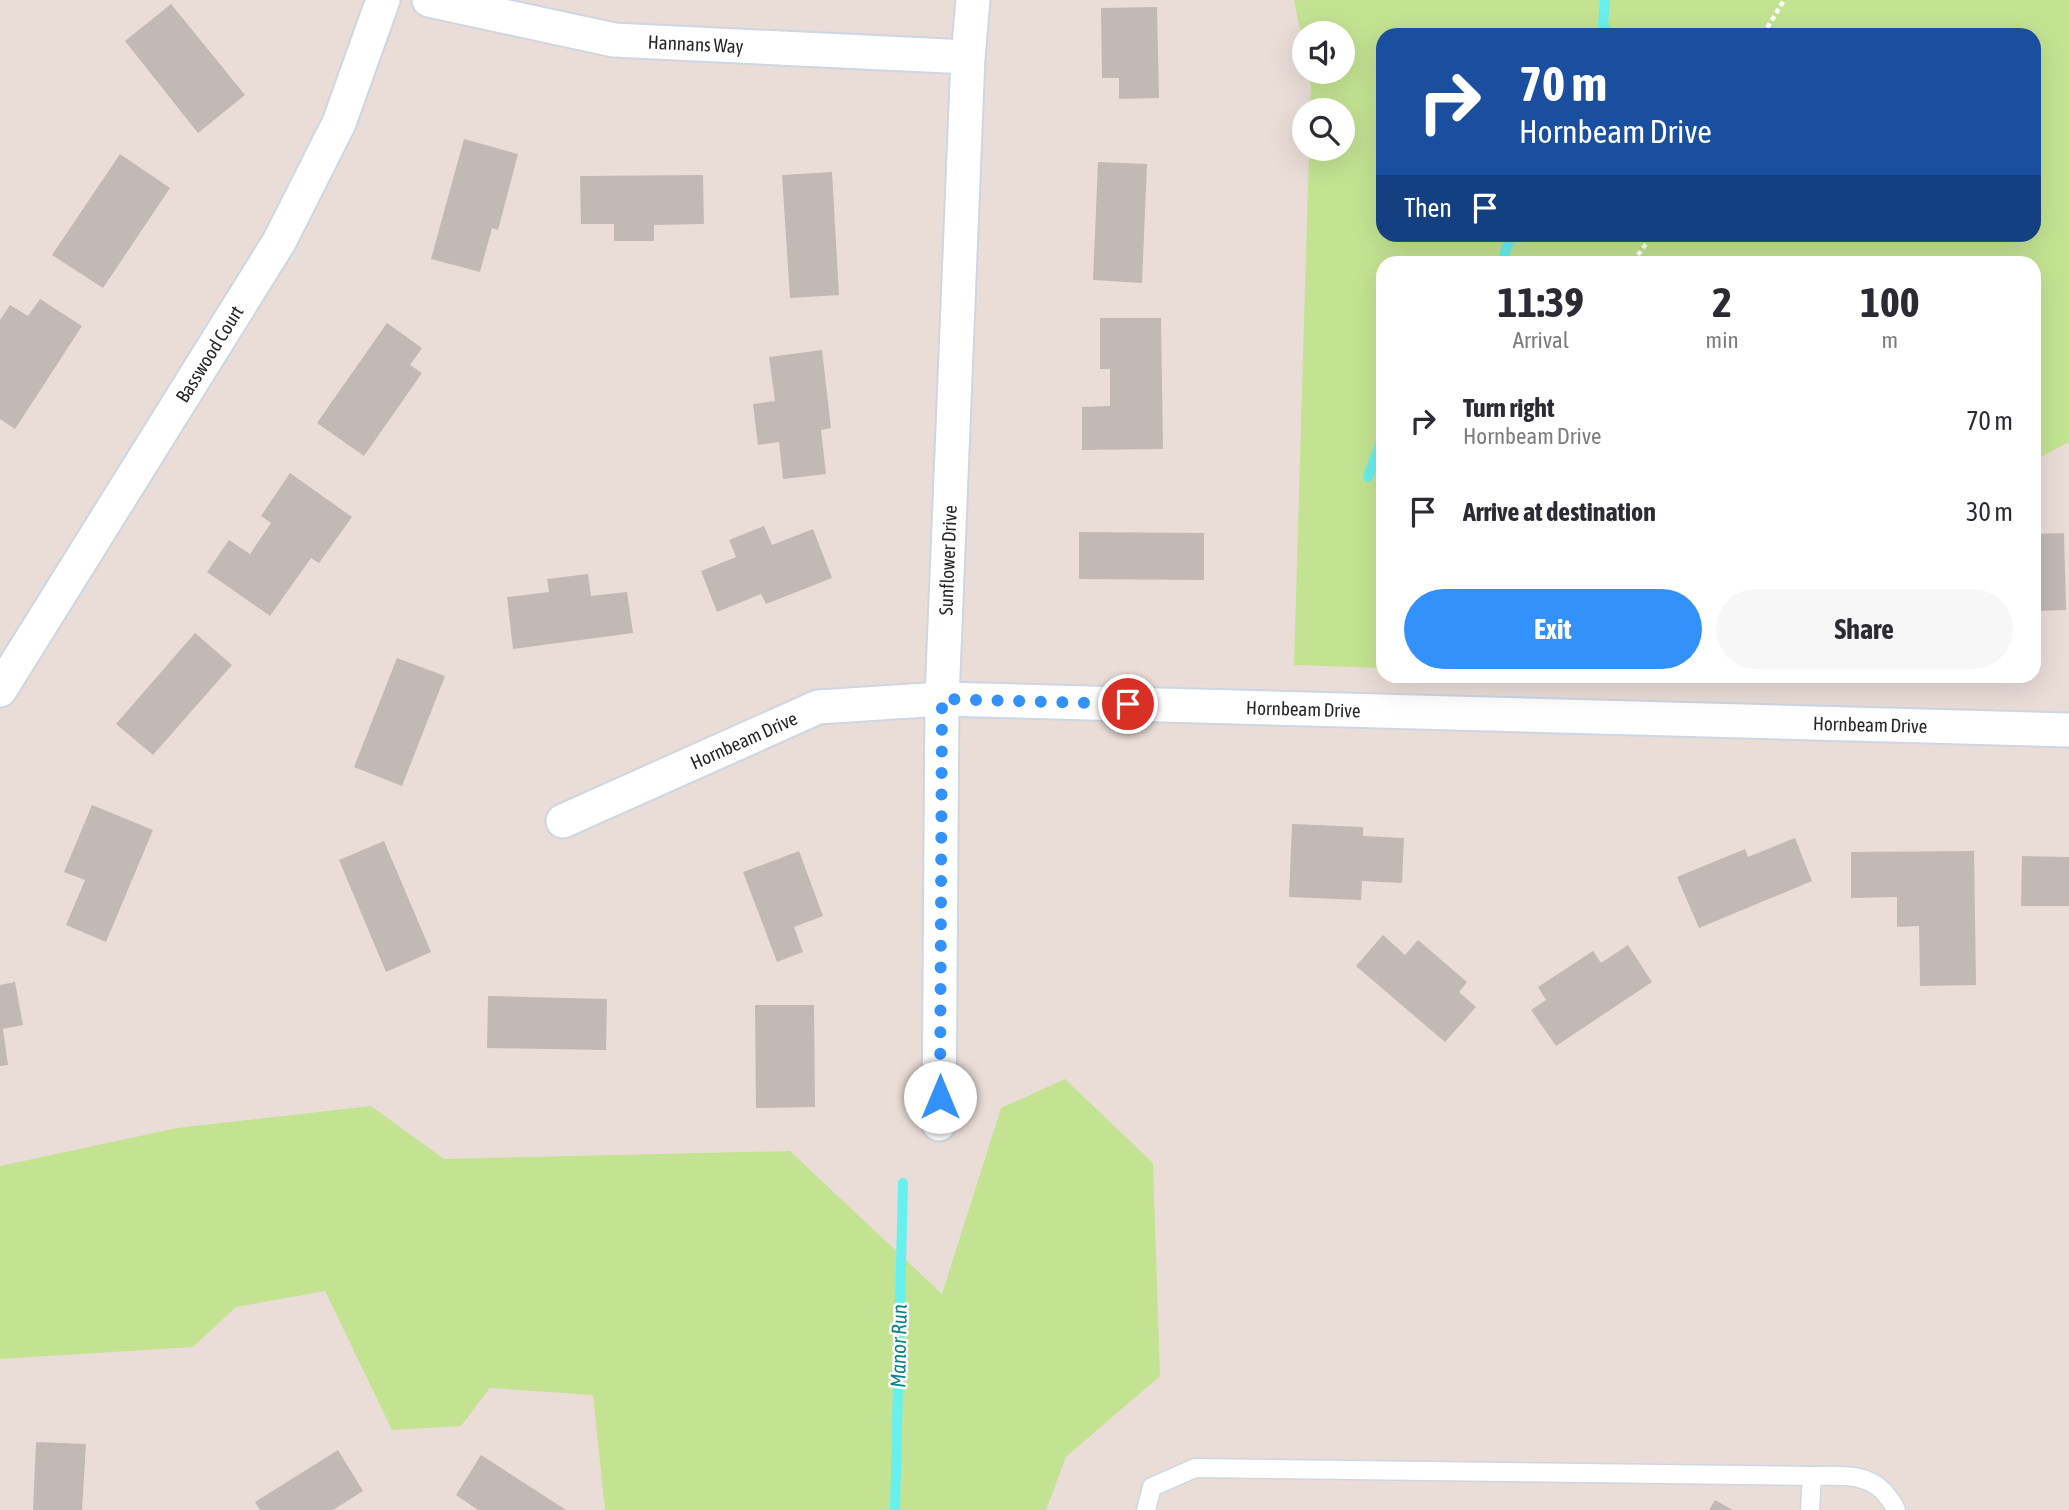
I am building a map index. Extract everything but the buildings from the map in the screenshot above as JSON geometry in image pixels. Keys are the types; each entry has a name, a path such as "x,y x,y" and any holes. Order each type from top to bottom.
{"street":[{"name":"Basswood Court","path":"0,690 279,242 339,123 383,0"},
{"name":"Hannans Way","path":"429,0 614,40 968,57"},
{"name":"Sunflower Drive","path":"939,1124 942,699 968,57 973,0"},
{"name":"Hornbeam Drive","path":"563,821 818,707 942,699 2069,730"}],"lane":[{"path":"1146,1510 1152,1487 1195,1468 1855,1476 1875,1483 1894,1503 1896,1510"},
{"path":"1810,1510 1812,1476"}],"path":[{"path":"1767,28 1784,0"}],"green space":[{"path":"1294,0 2069,0 2069,442 2041,457 2041,256 1376,256 1376,668 1294,665 1309,161 1355,161 1355,98 1310,98 1311,86 1355,84 1355,21 1298,21"},
{"path":"1065,1079 1153,1163 1160,1376 1066,1457 1046,1510 605,1510 593,1395 490,1388 461,1426 392,1430 325,1291 236,1307 193,1347 0,1359 0,1166 177,1128 371,1106 444,1159 790,1151 942,1294 1001,1108"}],"waterway":[{"name":"Manor Run","path":"1605,0 1603,25 1605,28"},
{"name":"Manor Run","path":"1504,256 1508,242"},
{"name":"Manor Run","path":"1368,477 1376,455"},
{"name":"Manor Run","path":"895,1510 903,1183"}],"route":[{"path":"940,1097 942,699 1128,704"}]}
